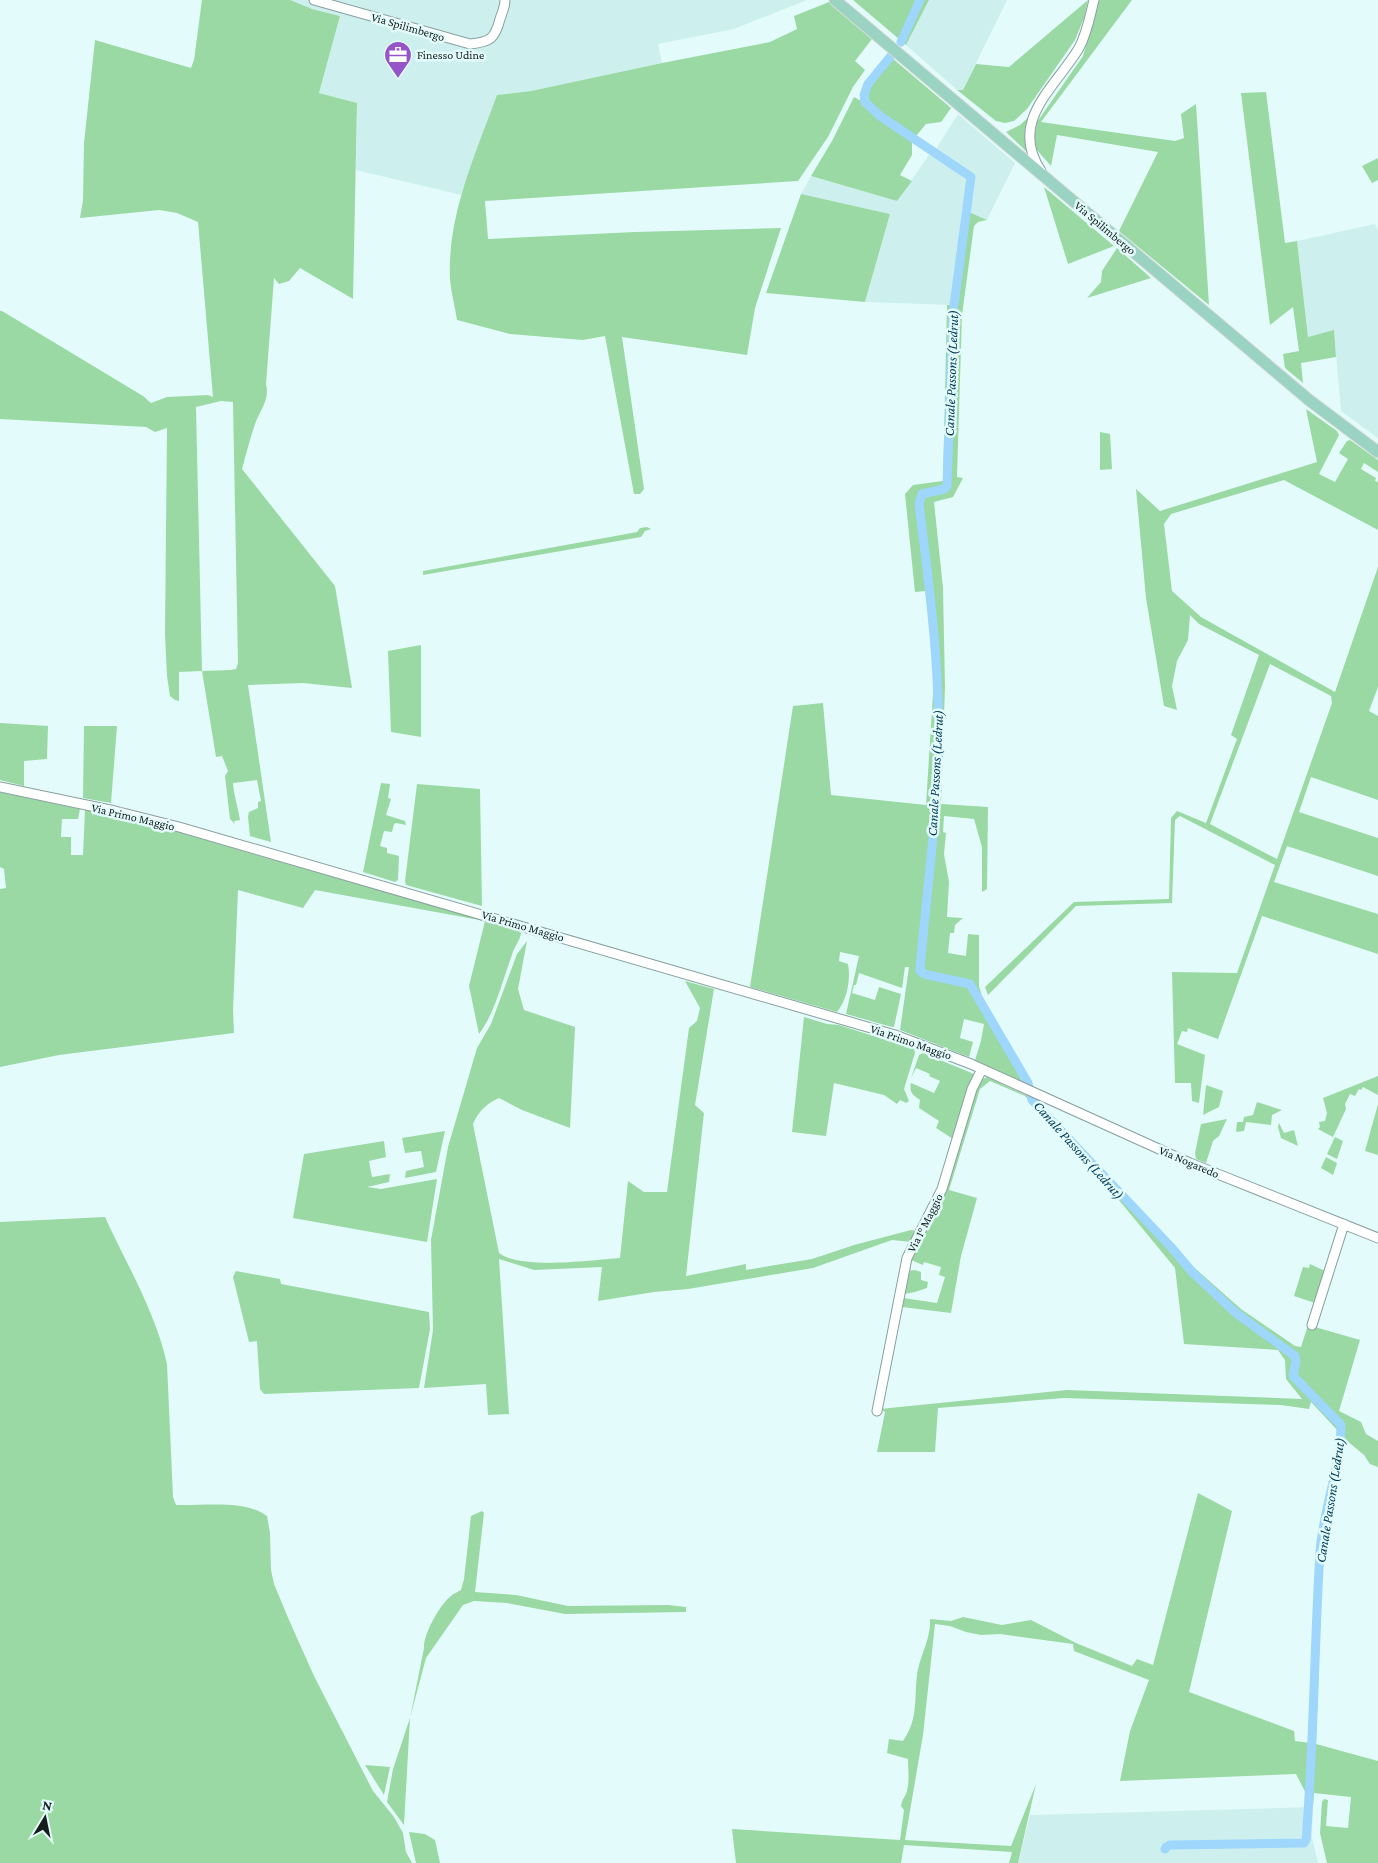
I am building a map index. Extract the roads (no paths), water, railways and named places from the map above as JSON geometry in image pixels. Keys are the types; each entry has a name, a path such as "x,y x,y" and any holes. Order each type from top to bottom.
{"main road":[{"name":"Via Spilimbergo","path":"835,0 1309,400 1378,452"}],"street":[{"name":"Via Spilimbergo","path":"314,0 470,44 481,43 491,39 496,32 504,0"},
{"path":"1046,179 1035,162 1028,140 1032,120 1043,98 1079,48 1088,26 1094,0"},
{"name":"Via Primo Maggio","path":"0,787 179,827 895,1035 931,1048 1031,1091"},
{"name":"Via 1° Maggio","path":"877,1411 907,1258 942,1189 972,1089 982,1069"},
{"name":"Via Nogaredo","path":"1031,1091 1190,1163 1378,1238"},
{"path":"1312,1325 1344,1224"}],"waterway":[{"path":"901,42 920,0"},
{"name":"Canale Passons (Ledrut)","path":"890,57 868,84 864,95 865,102 880,116 971,177 953,313 947,486 944,489 922,494 919,504 933,627 939,735 936,802 920,971 924,974 970,984 1028,1083 1032,1100 1171,1247 1193,1273 1236,1313 1295,1356 1293,1376 1341,1425 1338,1457 1320,1552 1306,1840 1304,1843 1170,1845 1165,1849"}],"place":[{"name":"Finesso Udine","path":"398,79"}]}
